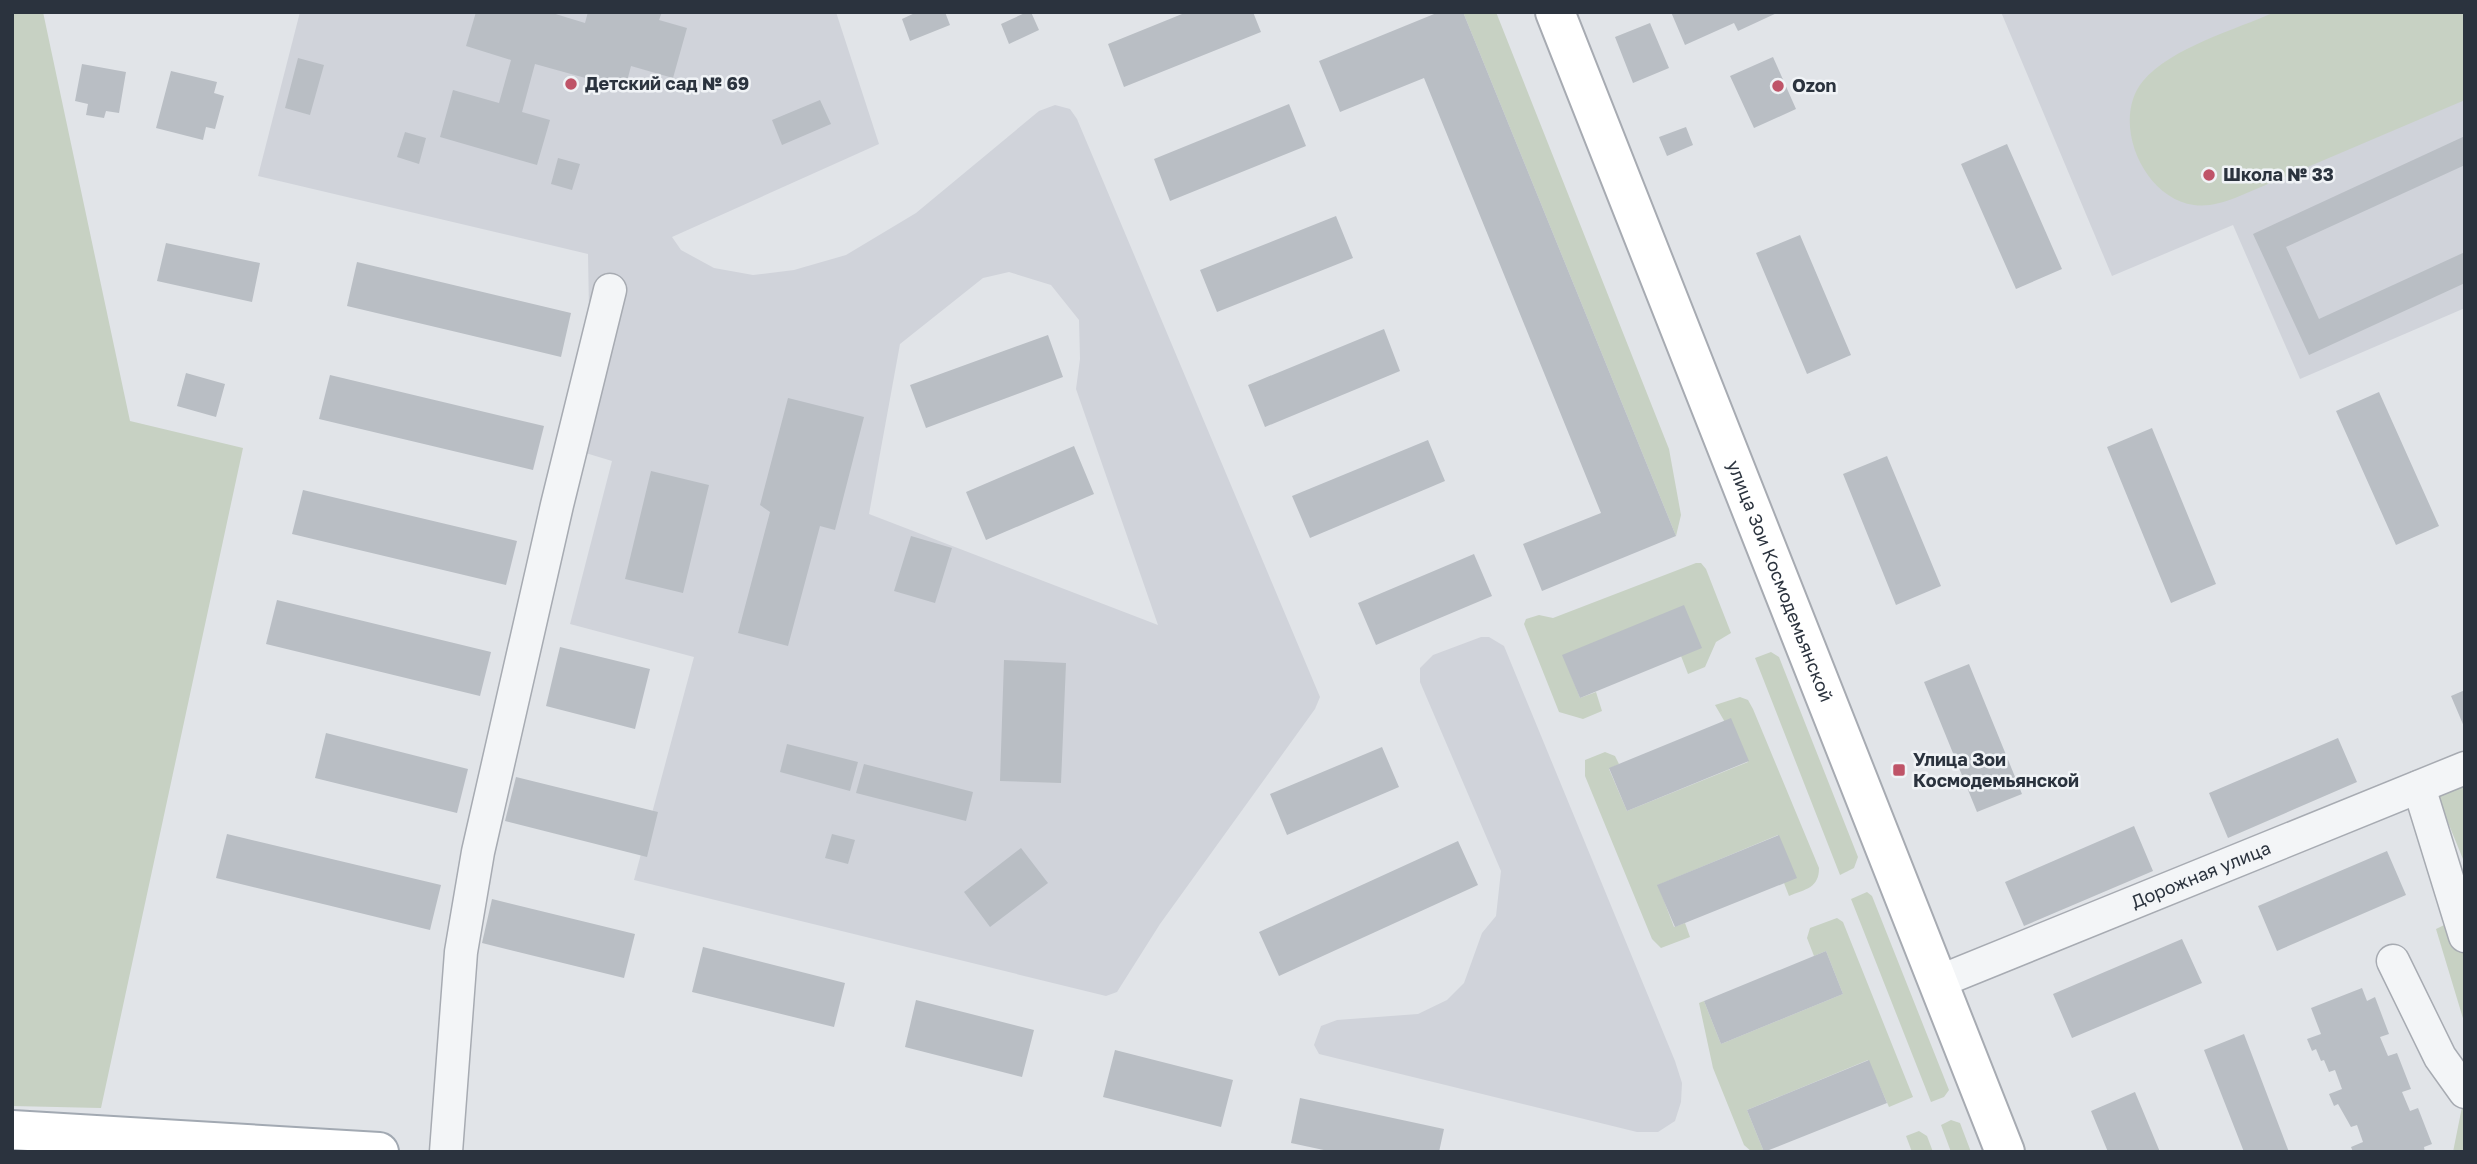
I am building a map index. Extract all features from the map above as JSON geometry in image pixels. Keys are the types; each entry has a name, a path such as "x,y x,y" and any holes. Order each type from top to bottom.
{"street":[{"name":"улица Зои Космодемьянской","path":"1555,12 2005,1152"},
{"path":"446,1152 461,952 478,852 557,505 610,290"},
{"name":"Дорожная улица","path":"1938,982 2465,768"},
{"path":"2419,787 2465,936"},
{"path":"2393,961 2440,1057 2465,1092"},
{"path":"12,1130 379,1152"}],"shaded area":[{"path":"300,12 836,12 879,144 672,237 681,250 714,268 753,275 794,270 846,255 916,213 1039,111 1055,105 1070,109 1077,119 1320,697 1315,709 1160,924 1117,992 1106,996 634,880 694,657 570,624 612,461 556,444 589,311 588,254 258,176","holes":["1009,272 1051,285 1079,320 1080,359 1076,389 1158,625 869,514 900,344 983,278"]},
{"name":"Школа № 33","path":"2001,12 2465,12 2465,308 2300,379 2233,225 2112,276"},
{"path":"1481,637 1489,637 1504,646 1675,1061 1682,1083 1681,1102 1675,1121 1658,1132 1637,1132 1319,1054 1314,1045 1321,1026 1337,1020 1418,1014 1447,1000 1464,983 1482,933 1496,916 1501,871 1420,682 1420,668 1433,655"}],"green space":[{"path":"12,12 43,12 130,421 243,448 101,1108 12,1106"},
{"path":"1463,12 1496,12 1669,449 1681,515 1676,536"},
{"path":"2275,12 2465,12 2465,100 2230,200 2194,205 2176,199 2160,188 2147,173 2131,136 2130,116 2134,98 2143,81 2170,58 2187,49"},
{"path":"1701,563 1706,569 1731,633 1716,642 1705,667 1688,674 1681,656 1563,655 1580,698 1596,692 1602,711 1583,719 1559,712 1524,624 1526,619 1539,615 1553,618"},
{"path":"1771,652 1779,657 1858,857 1854,868 1840,875 1755,658"},
{"path":"1740,697 1748,700 1753,709 1819,868 1817,880 1810,887 1789,896 1784,883 1778,835 1658,885 1674,927 1685,923 1690,937 1661,948 1652,939 1585,776 1585,760 1605,752 1615,756 1619,764 1609,769 1627,811 1748,762 1715,705"},
{"path":"2465,781 2465,864 2436,793"},
{"path":"1867,892 1872,896 1949,1090 1944,1097 1931,1102 1851,899"},
{"path":"2465,915 2465,1025 2436,929"},
{"path":"1837,918 1843,922 1913,1097 1889,1107 1868,1060 1747,1110 1764,1152 1752,1152 1744,1145 1713,1068 1699,1003 1704,1001 1721,1044 1843,994 1826,951 1814,956 1807,938 1810,928"},
{"path":"2465,1092 2465,1152 2453,1152"},
{"path":"1951,1120 1960,1123 1971,1152 1951,1152 1941,1125"},
{"path":"1919,1131 1927,1136 1933,1152 1912,1152 1906,1136"}],"building":[{"path":"476,12 549,12 585,23 588,12 662,12 659,20 687,28 673,78 631,66 625,89 535,64 522,112 550,120 537,165 440,137 453,90 499,103 511,60 466,46"},
{"path":"917,12 945,12 950,25 910,41 902,19"},
{"path":"1031,12 1039,30 1009,44 1001,24"},
{"path":"1187,12 1253,12 1261,32 1124,87 1108,44"},
{"path":"1439,12 1463,12 1676,536 1542,591 1523,544 1601,513 1424,78 1340,112 1319,61"},
{"path":"1671,12 1779,12 1738,31 1734,23 1685,45"},
{"path":"1650,23 1669,68 1633,83 1615,37"},
{"path":"1773,57 1796,109 1754,128 1730,76"},
{"path":"298,58 324,65 310,115 285,108"},
{"path":"82,64 126,72 119,113 106,111 104,118 86,115 88,104 75,101"},
{"path":"171,71 217,82 214,93 224,96 215,129 206,127 203,140 156,128"},
{"path":"820,100 831,124 782,145 772,120"},
{"path":"1289,104 1306,146 1170,201 1154,159"},
{"path":"1686,127 1693,145 1667,156 1659,137"},
{"path":"405,132 426,138 419,164 397,157"},
{"path":"2465,136 2465,165 2286,247 2319,319 2465,252 2465,283 2309,355 2253,234"},
{"path":"2007,144 2062,269 2016,289 1961,164"},
{"path":"558,158 580,164 572,190 551,184"},
{"path":"1336,216 1353,258 1217,312 1200,270"},
{"path":"1800,235 1851,355 1807,374 1756,253"},
{"path":"166,243 260,263 252,302 157,281"},
{"path":"357,262 571,313 561,357 347,306"},
{"path":"1384,329 1400,371 1265,427 1248,385"},
{"path":"1048,335 1063,377 926,428 910,385"},
{"path":"186,373 225,384 216,417 177,406"},
{"path":"330,375 544,426 533,470 319,419"},
{"path":"2379,392 2439,526 2396,545 2336,411"},
{"path":"788,398 864,417 835,530 820,526 788,646 738,633 770,512 760,505"},
{"path":"2152,428 2216,584 2171,603 2107,447"},
{"path":"1428,440 1445,481 1310,538 1292,496"},
{"path":"1074,446 1094,494 986,540 966,492"},
{"path":"1887,456 1941,586 1896,605 1843,474"},
{"path":"651,471 709,485 683,593 625,579"},
{"path":"303,490 517,541 506,585 292,534"},
{"path":"911,536 952,548 935,603 894,591"},
{"path":"1474,554 1492,596 1376,645 1358,603"},
{"path":"277,600 491,652 480,696 266,644"},
{"path":"1684,605 1702,648 1580,698 1562,655"},
{"path":"560,647 650,669 635,729 546,706"},
{"path":"1004,660 1066,663 1061,783 1000,781"},
{"path":"1969,664 2022,794 1977,812 1924,682"},
{"path":"2465,690 2465,729 2451,696"},
{"path":"1731,718 1749,761 1627,811 1609,768"},
{"path":"326,733 468,769 457,813 315,778"},
{"path":"2338,738 2357,782 2228,838 2209,793"},
{"path":"787,744 858,762 850,791 780,772"},
{"path":"1382,747 1399,787 1287,835 1270,794"},
{"path":"864,764 973,792 966,821 856,793"},
{"path":"516,777 658,812 647,857 505,821"},
{"path":"2134,826 2153,871 2024,926 2005,882"},
{"path":"227,834 441,885 430,930 216,878"},
{"path":"832,834 855,840 848,864 825,858"},
{"path":"1779,835 1797,878 1675,927 1657,885"},
{"path":"1458,841 1478,885 1279,976 1259,932"},
{"path":"1021,848 1048,883 990,927 964,892"},
{"path":"2387,851 2406,895 2277,951 2258,906"},
{"path":"492,899 635,934 624,978 482,943"},
{"path":"2182,939 2202,983 2072,1038 2053,994"},
{"path":"703,947 845,983 834,1027 692,992"},
{"path":"1826,951 1843,994 1721,1044 1704,1001"},
{"path":"2362,988 2367,1001 2375,997 2389,1034 2380,1037 2388,1056 2397,1053 2411,1089 2402,1092 2410,1111 2418,1108 2432,1144 2424,1147 2425,1152 2353,1152 2351,1147 2363,1142 2357,1125 2351,1127 2338,1104 2334,1106 2329,1094 2342,1089 2335,1070 2329,1072 2316,1049 2312,1051 2307,1039 2321,1034 2311,1008"},
{"path":"916,1000 1034,1030 1022,1077 905,1047"},
{"path":"2244,1034 2289,1152 2244,1152 2204,1050"},
{"path":"1115,1050 1233,1080 1221,1127 1103,1097"},
{"path":"1869,1060 1887,1103 1764,1152 1747,1110"},
{"path":"2135,1092 2160,1152 2108,1152 2091,1111"},
{"path":"1300,1098 1444,1129 1439,1152 1333,1152 1291,1143"}],"place":[{"name":"Детский сад № 69","path":"571,84"},
{"name":"Ozon","path":"1778,86"},
{"name":"Школа № 33","path":"2209,175"},
{"name":"Улица Зои Космодемьянской","path":"1899,770"}]}
